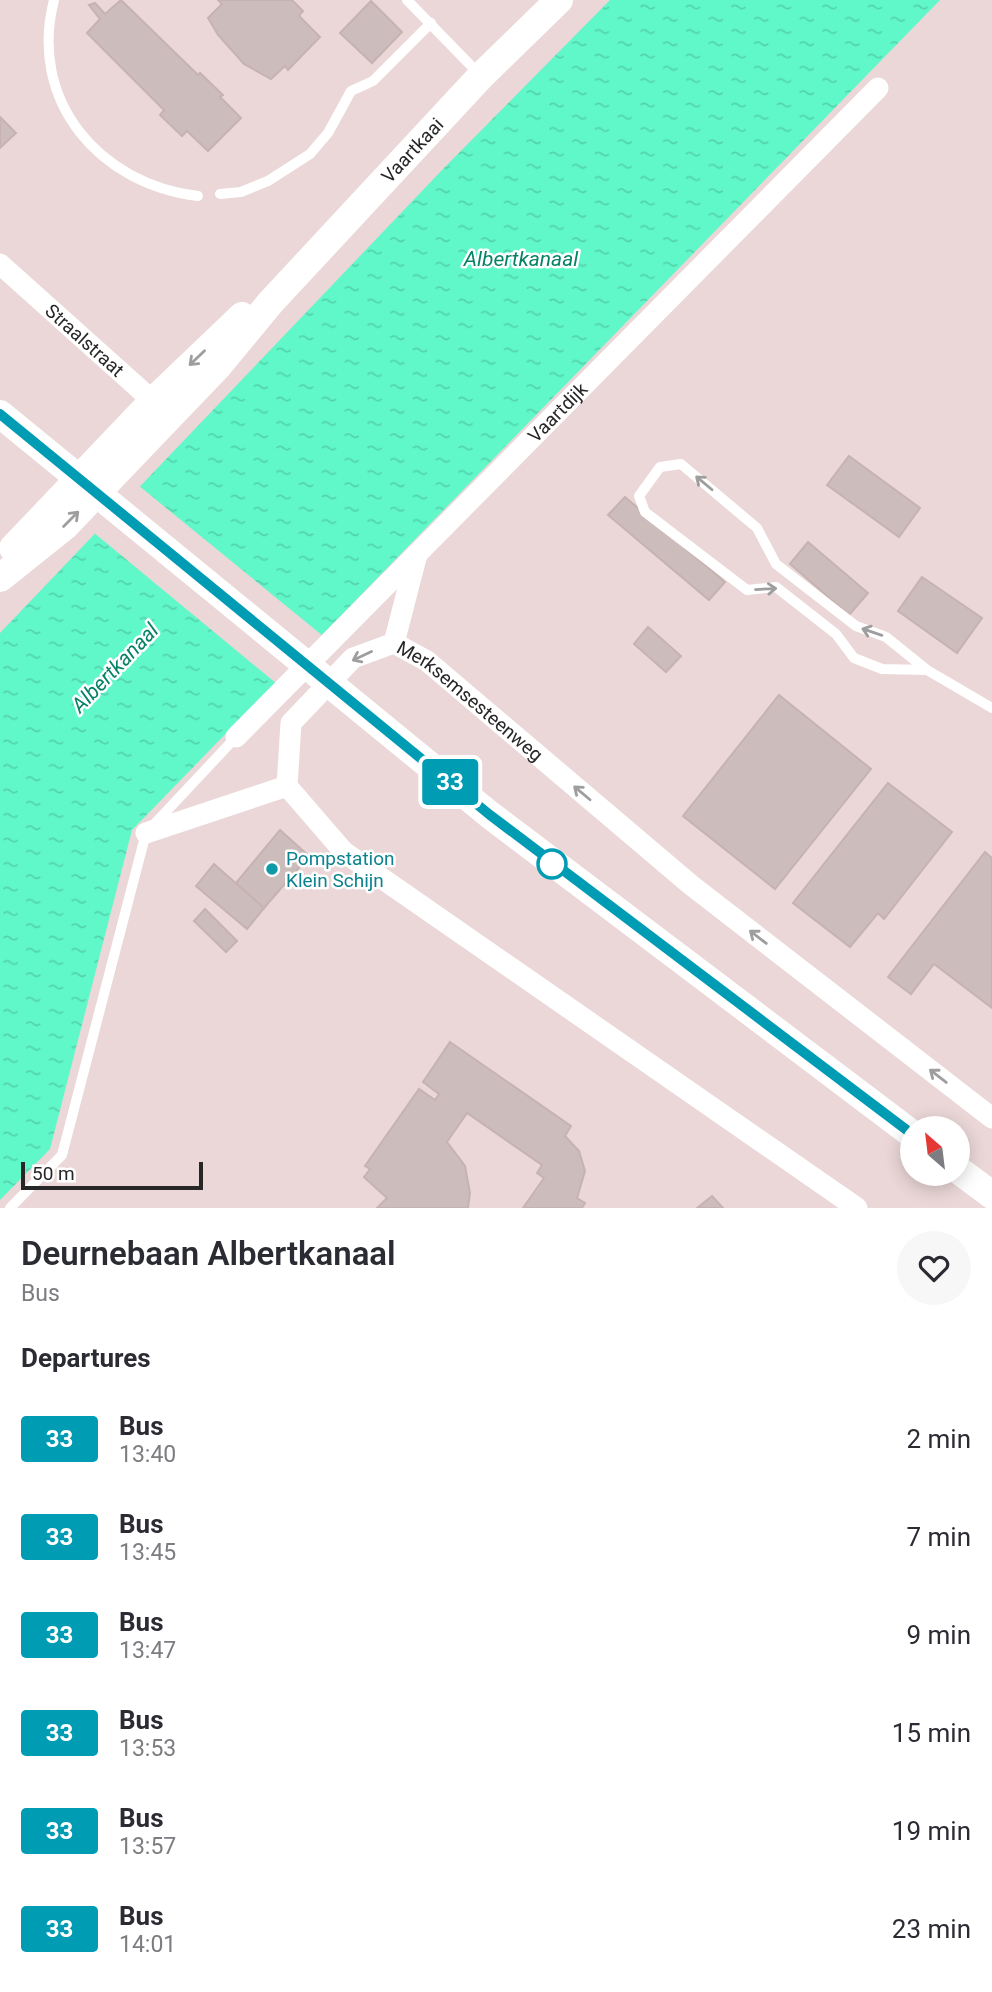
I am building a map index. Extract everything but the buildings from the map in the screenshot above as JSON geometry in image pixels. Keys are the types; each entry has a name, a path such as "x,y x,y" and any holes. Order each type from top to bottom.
{"main road":[{"name":"Vaartkaai","path":"2,560 161,409 238,318 270,303 481,76 559,0"},
{"path":"0,414 562,871 900,1125"},
{"path":"970,1179 992,1195"}],"street":[{"name":"Vaartdijk","path":"236,737 878,88"},
{"name":"Straalstraat","path":"0,264 161,409"},
{"path":"394,643 418,553"},
{"name":"Merksemsesteenweg","path":"287,786 291,723 354,658 394,643 427,661 691,885 992,1118"},
{"path":"146,833 287,786 344,852 857,1208"}],"lane":[{"path":"54,0 50,18 54,76 73,126 110,164 128,175 164,191 198,196"},
{"path":"407,0 481,76"},
{"path":"220,194 241,192 268,181 310,154 328,133 351,91 373,81 430,23"},
{"path":"927,670 882,669 854,658 836,634 776,587 747,590 645,512 639,496 660,467 681,464 757,528 776,564 856,626 886,637 927,670 992,708"},
{"path":"10,1208 62,1155 146,833 236,737"}],"water":[{"name":"Albertkanaal","path":"610,0 940,0 132,830 50,1149 0,1200 0,633 444,168"}],"pier":[{"path":"138,485 323,636 277,684 93,532"}],"bus line":[{"name":"33","path":"0,414 490,815 900,1125"}],"place":[{"name":"Pompstation Klein Schijn","path":"272,869"}]}
